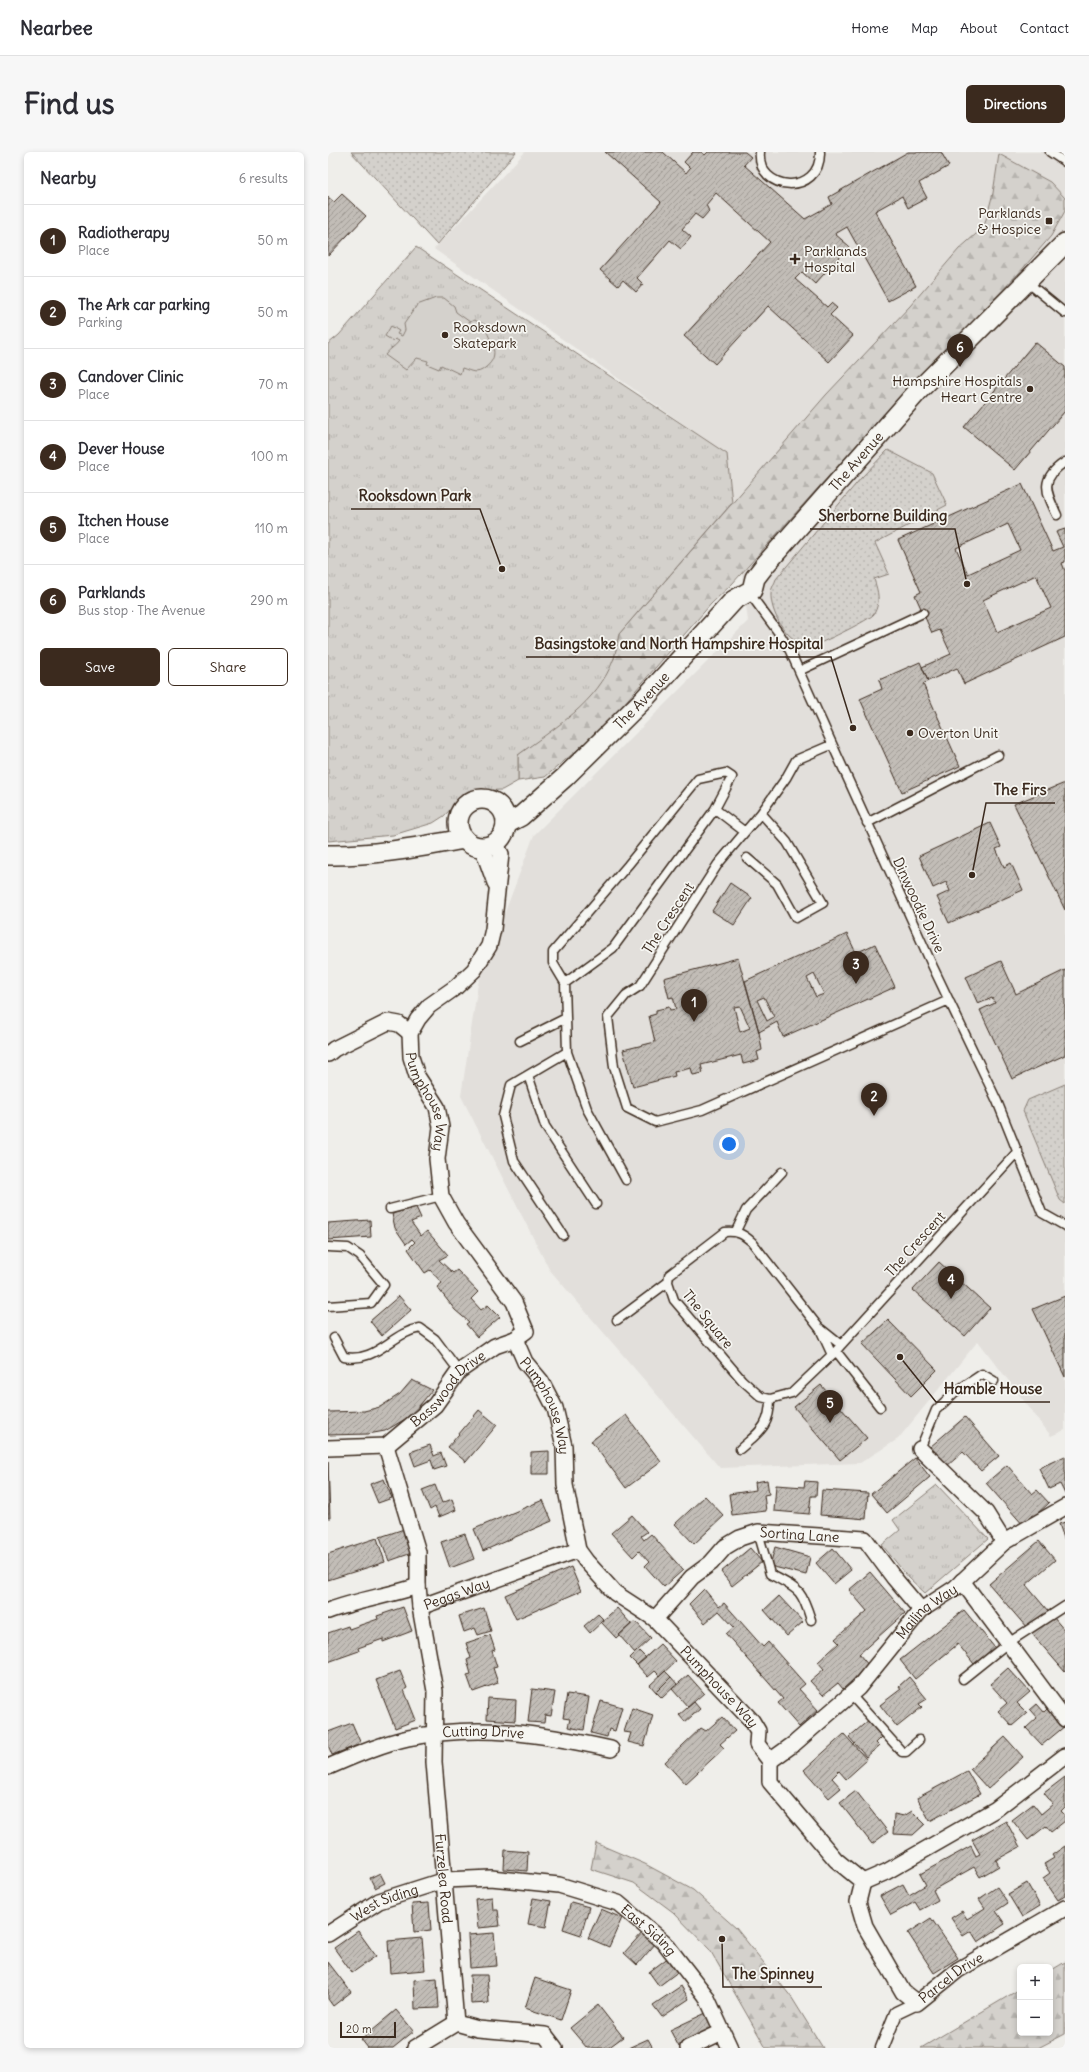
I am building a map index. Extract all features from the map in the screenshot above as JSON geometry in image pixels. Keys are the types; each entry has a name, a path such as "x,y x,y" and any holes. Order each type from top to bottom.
{"street":[{"name":"The Avenue","path":"506,824 521,816 554,787 644,699 734,600 752,590 755,578 765,565 919,390 1065,243"},
{"name":"The Avenue","path":"497,804 531,799 554,787"},
{"path":"482,798 497,804 506,816 504,832 488,845 470,844 461,832 459,816 467,803 482,798"},
{"path":"328,855 350,856 392,851 461,832"},
{"name":"Pumphouse Way","path":"488,845 501,854 496,888 493,929 488,946 481,961 467,978 426,1009 410,1033 413,1064 417,1076 437,1107 441,1127 437,1159 441,1196 456,1223 514,1302 526,1331 515,1339 525,1362 541,1381 555,1408 564,1446 565,1485 578,1550 615,1593 655,1619 752,1721 758,1731 757,1744 770,1761"},
{"path":"330,1047 388,1022 399,1024 410,1033"},
{"name":"Basswood Drive","path":"386,1446 435,1405 459,1371 495,1346 515,1339"},
{"path":"328,1448 386,1446 418,1552 418,1586"},
{"path":"920,1449 986,1513 1004,1542"},
{"path":"962,1581 1004,1542 1065,1507"},
{"name":"Sorting Lane","path":"655,1619 692,1577 711,1563 725,1546 740,1538 758,1532 865,1539 894,1578 922,1610"},
{"name":"Peggs Way","path":"328,1611 348,1604 393,1594 418,1586 420,1607 578,1550"},
{"name":"Mailing Way","path":"770,1761 795,1743 850,1694 922,1610 962,1581 1065,1719"},
{"name":"Cutting Drive","path":"420,1607 435,1691 433,1733 463,1730 496,1730 546,1735 611,1749"},
{"path":"328,1767 366,1751 407,1738 433,1733"},
{"name":"Furzelea Road","path":"433,1733 456,2023"},
{"path":"770,1761 770,1782 836,1860 863,1882 886,1872 996,1809 1065,1756"},
{"name":"East Siding","path":"444,1880 491,1878 559,1885 618,1904 664,1942 706,1996 730,2048"},
{"name":"West Siding","path":"328,1934 379,1901 444,1880"},
{"name":"Parcel Drive","path":"863,1882 858,1902 865,1926 903,1992 917,2003 958,1970 1065,1908"},
{"path":"882,2048 896,2013 917,2003"},
{"path":"415,2048 456,2023 478,2029 545,2035 555,2048"},
{"path":"688,2048 722,2032"}],"lane":[{"path":"760,152 761,164 766,173 773,180 783,184 792,185 811,177 817,169 823,153"},
{"path":"1050,152 1065,162"},
{"path":"1026,281 1065,313"},
{"path":"1058,515 1047,494 1048,477 1055,469 1065,462"},
{"name":"Dinwoodie Drive","path":"752,590 753,598 781,636 799,671 867,823 995,1095 1042,1213 1065,1226"},
{"path":"799,671 922,613"},
{"name":"The Crescent","path":"831,745 796,760 786,778 761,813 718,864 640,986 626,995 608,1017 614,1067 627,1108 654,1122 702,1110 949,1000"},
{"path":"867,823 998,755"},
{"path":"565,983 613,948 715,809 732,777 726,773 698,779 628,865 553,952 553,963 565,983 568,1052 587,1109 626,1180"},
{"path":"715,809 745,832"},
{"path":"747,858 777,884 796,918 823,903 787,842 761,813"},
{"path":"520,1041 566,1018"},
{"path":"563,1235 514,1161 503,1116 511,1085 568,1052"},
{"path":"528,1075 545,1126 596,1204"},
{"name":"The Crescent","path":"836,1350 1018,1151"},
{"path":"782,1172 746,1210 736,1232 744,1234 752,1242 880,1407"},
{"path":"390,1209 441,1196"},
{"name":"The Square","path":"736,1232 725,1232 714,1239 675,1269 669,1275 668,1282 674,1300 742,1380 761,1397 770,1399"},
{"path":"328,1247 348,1248 360,1256 384,1285 371,1303 328,1306"},
{"path":"617,1320 668,1282"},
{"path":"334,1338 344,1356 355,1359 372,1354 410,1330 420,1328 435,1339 459,1371"},
{"path":"820,1329 836,1350"},
{"path":"740,1449 767,1423 770,1413 770,1399 792,1393 836,1350"},
{"path":"920,1449 936,1410 955,1392 982,1374 994,1381"},
{"path":"758,1532 770,1574 798,1590 804,1600 811,1620"},
{"path":"963,1679 1008,1643 1065,1606"},
{"path":"850,1694 902,1752 906,1752 919,1740"}],"shaded area":[{"path":"525,152 1065,152 1065,1430 1051,1436 978,1341 898,1439 860,1463 720,1468 549,1269 461,1096 478,984 534,835 748,621 726,454 434,249"}],"green space":[{"path":"351,152 516,152 437,245"},
{"path":"999,154 1050,182 1065,198 1065,211 1051,236 1019,273 896,401 732,584 711,604 601,730 545,777 518,781 518,755 543,736 614,659 619,634 826,395 910,306 959,249 984,227 993,193"},
{"path":"416,247 727,454 732,503 619,634 614,658 607,674 586,701 574,713 518,755 518,781 502,790 472,791 461,798 444,816 433,823 393,835 328,841 328,344 339,335"},
{"name":"Rooksdown Skatepark","path":"436,298 444,298 454,306 456,312 470,322 474,320 484,324 494,352 493,358 485,368 474,372 462,368 460,374 441,365 439,369 427,364 428,361 417,358 406,370 385,355 399,341 395,339 393,341 385,336 391,326 399,331 397,334 402,336 405,330 404,324 417,305"},
{"path":"888,450 932,473 947,505 875,543 889,574 874,579 878,592 878,605 871,617 817,644 805,644 798,641 785,631 776,616 771,600 772,587 776,579 861,478"},
{"path":"1065,1084 1065,1204 1060,1200 1023,1111 1028,1100"},
{"path":"937,1485 988,1539 925,1593 909,1578 882,1545 900,1530 893,1520"},
{"path":"596,1843 645,1864 693,1890 736,1928 792,1998 823,2048 766,2048 710,1950 673,1912 634,1883 591,1869"},
{"path":"1065,1962 1065,2034 1038,2048 921,2048 1017,1991 1017,2036 1053,2036 1053,1969"}],"building":[{"name":"Parklands Hospital","path":"605,152 663,152 686,173 690,168 684,162 693,152 701,152 705,155 708,152 745,152 751,157 744,165 805,219 832,204 829,197 908,152 941,152 949,166 919,183 927,198 908,208 902,196 875,211 916,286 888,301 847,227 835,234 849,246 815,284 802,272 795,279 827,307 831,303 837,308 830,315 853,336 829,362 768,306 715,364 684,336 770,242 716,193 706,205 709,211 702,219 695,214 682,229 691,237 681,249 670,240 637,278 643,284 636,292 623,280 618,286 600,270 661,202"},
{"path":"342,194 366,216 328,256 328,197 334,202"},
{"name":"Hampshire Hospitals Heart Centre","path":"1035,342 1065,367 1065,411 1015,470 964,427"},
{"path":"1022,484 1053,551 1063,547 1056,532 1065,529 1065,562 1062,563 1065,571 1065,637 964,684 957,668 928,681 922,667 951,654 940,630 932,633 915,595 921,592 898,540","holes":["1008,524 1020,550 968,574 956,548","1036,575 1051,608 997,632 983,600"]},
{"name":"Overton Unit","path":"920,662 928,681 923,684 960,766 902,792 860,699 882,689 879,680"},
{"path":"1065,783 1065,910 1014,804"},
{"path":"990,823 1001,847 996,849 1004,867 1011,863 1023,890 949,923 937,897 950,891 946,882 933,888 919,856"},
{"path":"730,883 752,898 734,925 712,911"},
{"path":"847,934 856,953 875,944 895,987 783,1037 777,1022 759,1032 745,981","holes":["814,974 824,994 816,997 807,978","764,997 774,1017 767,1021 757,1000"]},
{"path":"738,958 759,1032 762,1050 757,1052 759,1060 743,1064 741,1055 701,1065 703,1073 693,1075 691,1068 674,1072 675,1076 633,1087 623,1050 655,1042 649,1016 656,1014 656,1010 669,1007 670,1010 676,1009 673,997 669,998 664,978","holes":["740,1006 750,1028 740,1032 734,1007"]},
{"path":"1001,961 1016,994 1065,970 1065,1055 1012,1079 980,1010 995,1003 992,998 978,1004 966,977"},
{"path":"416,1207 421,1218 411,1222 421,1236 427,1231 448,1255 439,1260 453,1273 457,1270 478,1292 471,1299 481,1310 488,1305 500,1317 477,1337 466,1324 469,1322 455,1310 437,1287 442,1283 430,1270 425,1273 408,1249 415,1242 412,1239 406,1244 395,1228 392,1214"},
{"path":"370,1220 371,1237 328,1240 328,1223"},
{"path":"939,1262 990,1308 965,1336 913,1290"},
{"path":"399,1296 411,1310 382,1336 370,1321"},
{"path":"1065,1296 1065,1377 1033,1309"},
{"path":"888,1320 937,1370 911,1396 862,1344"},
{"path":"412,1380 432,1390 412,1415 385,1431 368,1434 328,1435 328,1412 364,1411 380,1407 400,1394"},
{"path":"821,1385 867,1438 840,1460 794,1407"},
{"path":"479,1410 497,1425 466,1462 448,1447"},
{"path":"626,1415 661,1462 626,1488 591,1441"},
{"path":"965,1417 999,1456 981,1471 963,1452 947,1466 930,1447"},
{"path":"430,1445 434,1456 441,1453 446,1466 434,1470 431,1460 415,1466 410,1452"},
{"path":"549,1451 549,1474 531,1474 531,1452"},
{"path":"1065,1456 1065,1494 1060,1484 1049,1489 1039,1468"},
{"path":"915,1458 930,1477 887,1513 871,1494"},
{"path":"328,1461 330,1518 328,1518"},
{"path":"1007,1465 1032,1494 1037,1490 1049,1503 1024,1526 986,1483"},
{"path":"384,1479 392,1498 378,1503 370,1484"},
{"path":"767,1480 769,1494 764,1495 766,1511 732,1515 729,1494 756,1490 755,1482"},
{"path":"805,1481 817,1482 816,1496 811,1496 809,1514 774,1511 776,1485 804,1487"},
{"path":"435,1485 442,1503 452,1499 456,1510 439,1517 435,1507 430,1510 422,1490"},
{"path":"822,1490 868,1493 866,1519 820,1515"},
{"path":"705,1496 724,1516 694,1544 675,1524"},
{"path":"543,1500 552,1521 483,1551 474,1529"},
{"path":"632,1515 647,1532 641,1536 644,1540 651,1534 683,1570 664,1587 645,1566 649,1562 639,1551 633,1557 611,1533"},
{"path":"1065,1522 1065,1541 1059,1524"},
{"path":"404,1529 412,1553 389,1561 380,1537"},
{"path":"465,1534 474,1559 450,1568 441,1542"},
{"path":"377,1538 385,1562 328,1580 328,1554"},
{"path":"1039,1541 1055,1560 1026,1585 1065,1631 1065,1672 989,1584"},
{"path":"775,1547 810,1557 806,1575 770,1566"},
{"path":"750,1548 762,1562 732,1586 721,1572"},
{"path":"833,1548 851,1570 834,1584 816,1563"},
{"path":"571,1567 581,1591 516,1619 505,1595"},
{"path":"870,1572 905,1613 859,1654 869,1666 843,1689 838,1683 823,1695 810,1681 824,1669 818,1662 839,1643 835,1639 867,1611 849,1590"},
{"path":"704,1589 719,1607 724,1603 763,1647 768,1642 805,1684 799,1689 818,1710 799,1727 778,1703 783,1699 726,1634 734,1627 719,1611 705,1623 689,1604"},
{"path":"779,1596 803,1622 787,1636 764,1610"},
{"path":"403,1607 412,1631 383,1642 383,1639 358,1648 359,1651 328,1662 328,1633 348,1626 349,1629 378,1619 377,1616"},
{"path":"484,1608 491,1631 478,1635 475,1628 464,1632 459,1616"},
{"path":"617,1608 631,1624 616,1638 601,1622"},
{"path":"964,1610 995,1648 974,1664 958,1644 915,1679 900,1660"},
{"path":"598,1614 604,1620 590,1633 584,1626"},
{"path":"635,1621 651,1638 635,1653 619,1635"},
{"path":"490,1635 495,1650 492,1651 497,1667 493,1668 498,1683 473,1692 467,1675 471,1674 467,1660 471,1658 466,1643"},
{"path":"660,1644 676,1661 660,1676 655,1671 648,1677 637,1665"},
{"path":"638,1650 646,1658 637,1665 630,1658"},
{"path":"1008,1668 1030,1692 1017,1703 1027,1713 1012,1726 998,1711 1007,1703 990,1684"},
{"path":"400,1671 407,1688 404,1690 416,1720 395,1728 376,1680"},
{"path":"665,1671 671,1677 656,1692 650,1685"},
{"path":"688,1675 704,1693 688,1707 672,1689"},
{"path":"671,1677 677,1684 662,1698 656,1692"},
{"path":"909,1677 927,1699 919,1704 922,1707 897,1727 880,1705 901,1689 899,1686"},
{"path":"532,1689 555,1692 551,1716 545,1715 544,1723 528,1722"},
{"path":"567,1694 589,1697 584,1730 568,1727 570,1719 563,1718"},
{"path":"488,1698 516,1700 515,1721 487,1719"},
{"path":"601,1701 622,1707 615,1731 609,1729 607,1737 591,1733"},
{"path":"694,1702 700,1709 685,1722 679,1715"},
{"path":"1037,1704 1044,1712 1049,1707 1065,1726 1042,1745 1026,1728 1037,1718 1030,1710"},
{"path":"632,1708 653,1715 644,1746 628,1742 631,1733 624,1732"},
{"path":"722,1717 735,1731 720,1744 724,1748 685,1784 665,1762 701,1728 706,1731"},
{"path":"870,1719 884,1735 876,1743 879,1746 866,1757 849,1737"},
{"path":"352,1723 361,1744 332,1755 328,1745 328,1732"},
{"path":"844,1734 867,1760 846,1779 839,1771 832,1778 841,1788 829,1798 804,1770"},
{"path":"1005,1737 1023,1757 988,1789 970,1769"},
{"path":"967,1771 980,1794 930,1821 917,1798"},
{"path":"1065,1777 1065,1807 1061,1811 1065,1815 1065,1821 1051,1832 1046,1826 1028,1840 1012,1820 1033,1804 1041,1814 1053,1804 1044,1793"},
{"path":"856,1791 888,1832 872,1844 840,1803"},
{"path":"912,1811 925,1824 913,1835 893,1834 894,1814 904,1816"},
{"path":"1006,1821 1020,1847 996,1860 999,1866 980,1877 974,1867 933,1890 938,1900 920,1910 915,1902 891,1915 880,1896 903,1884 909,1895 926,1885 920,1874 971,1846 976,1856 980,1854 972,1840"},
{"path":"1065,1846 1065,1896 1058,1900 1043,1878 1050,1873 1044,1864 1054,1858 1052,1855"},
{"path":"505,1850 528,1852 527,1871 504,1869"},
{"path":"380,1873 385,1883 375,1888 370,1878"},
{"path":"1027,1883 1040,1906 1022,1917 1008,1894"},
{"path":"997,1887 1008,1903 996,1911 1005,1924 978,1942 971,1931 963,1936 951,1918 962,1911 967,1919 985,1908 979,1899"},
{"path":"492,1897 493,1910 498,1910 500,1926 478,1928 475,1899"},
{"path":"533,1898 551,1901 546,1927 528,1924"},
{"path":"571,1902 589,1907 581,1935 563,1929"},
{"path":"429,1903 431,1930 414,1932 412,1904"},
{"path":"601,1909 622,1918 609,1947 588,1938"},
{"path":"931,1918 958,1958 934,1973 908,1933"},
{"path":"358,1931 376,1956 352,1973 334,1948"},
{"path":"643,1932 656,1943 637,1965 624,1953"},
{"path":"494,1933 497,1966 470,1968 468,1935"},
{"path":"422,1938 425,1970 390,1973 388,1941"},
{"path":"669,1957 679,1971 659,1986 649,1972"},
{"path":"328,1962 351,1992 333,2006 328,1999"},
{"path":"470,1975 487,1975 489,2003 471,2004"},
{"path":"437,1978 439,2008 415,2009 414,1980"},
{"path":"535,1978 571,1990 561,2020 525,2008"},
{"path":"681,1986 689,1999 662,2017 653,2005"},
{"path":"598,2005 623,2037 608,2048 587,2048 570,2028"},
{"path":"396,2010 414,2031 393,2048 368,2048 361,2039"},
{"path":"708,2012 716,2030 679,2047 670,2030"},
{"path":"648,2039 653,2048 628,2048"}],"place":[{"name":"Parklands & Hospice","path":"1049,221"},
{"name":"Parklands Hospital","path":"795,259"},
{"name":"Rooksdown Skatepark","path":"445,335"},
{"name":"Parklands","path":"960,367"},
{"name":"Hampshire Hospitals Heart Centre","path":"1030,389"},
{"name":"Rooksdown Park","path":"502,569"},
{"name":"Sherborne Building","path":"967,584"},
{"name":"Basingstoke and North Hampshire Hospital","path":"853,728"},
{"name":"Overton Unit","path":"910,733"},
{"name":"The Firs","path":"972,875"},
{"name":"Candover Clinic","path":"856,984"},
{"name":"Radiotherapy","path":"694,1022"},
{"name":"The Ark car parking","path":"874,1116"},
{"name":"Dever House","path":"951,1299"},
{"name":"Hamble House","path":"900,1357"},
{"name":"Itchen House","path":"830,1423"},
{"name":"The Spinney","path":"722,1939"}]}
